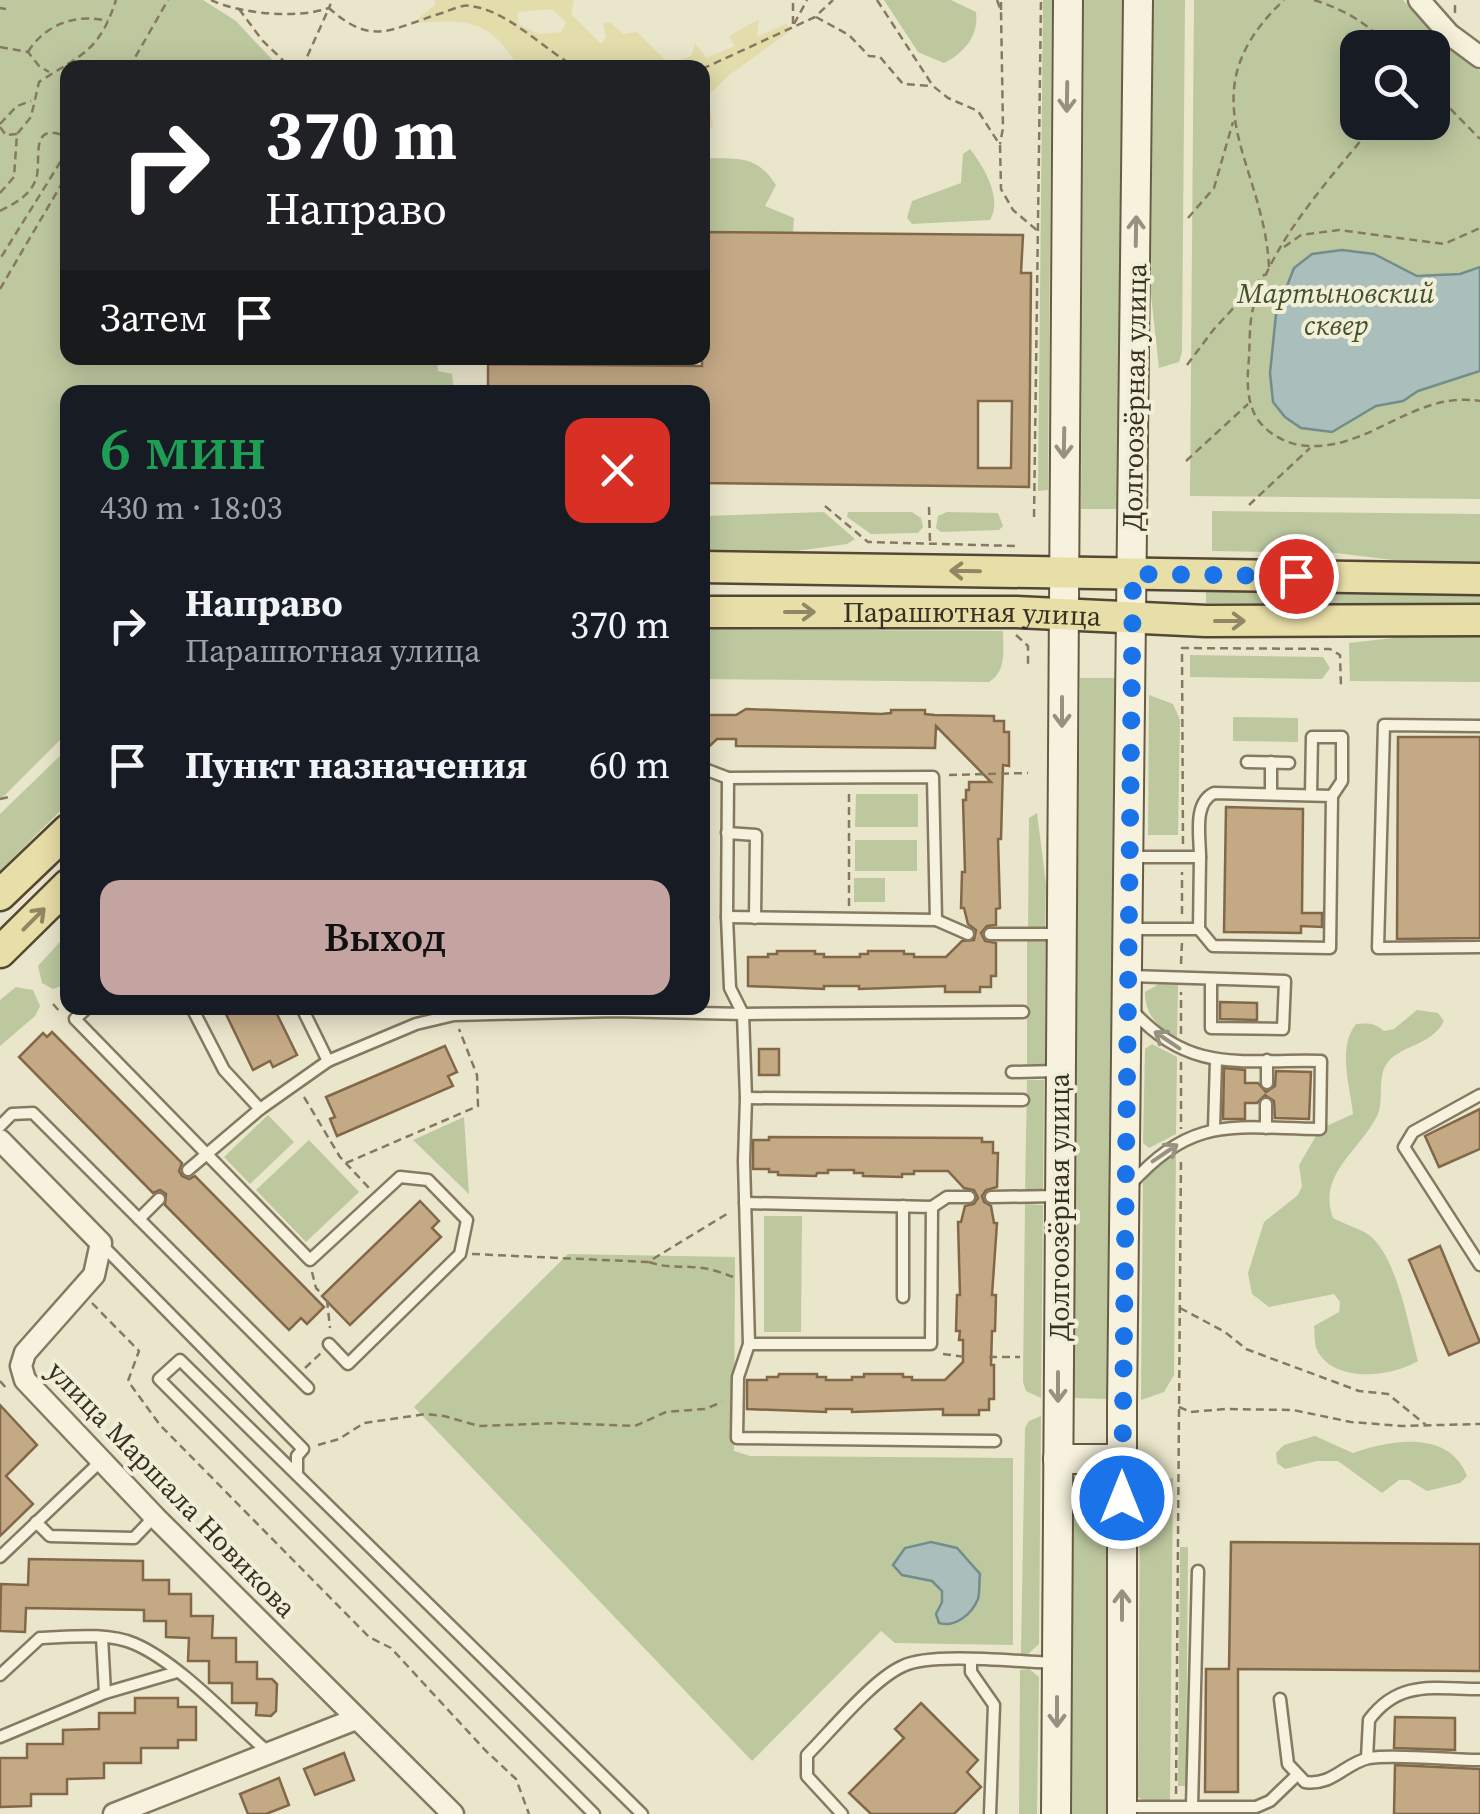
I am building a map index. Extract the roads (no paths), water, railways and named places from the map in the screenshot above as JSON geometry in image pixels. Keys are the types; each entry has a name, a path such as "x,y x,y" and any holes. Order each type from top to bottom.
{"main road":[{"name":"Долгоозёрная улица","path":"1056,1814 1068,0"},
{"name":"Долгоозёрная улица","path":"1122,1811 1122,1459 1138,0"},
{"name":"Парашютная улица","path":"710,567 1480,579"},
{"name":"Парашютная улица","path":"710,612 1480,620"},
{"path":"0,895 60,838"},
{"path":"0,952 60,894"},
{"path":"1058,1459 1122,1459"}],"street":[{"path":"1419,0 1449,34 1480,57"},
{"path":"0,1140 100,1243"},
{"name":"улица Маршала Новикова","path":"100,1243 94,1275 25,1352 22,1366 26,1380 155,1516 453,1814"},
{"path":"114,1814 356,1719"}],"lane":[{"path":"1480,726 1384,725 1378,948 1480,948"},
{"path":"1312,795 1312,737 1342,737 1342,782 1332,796 1330,948 1213,946 1199,929 1200,806 1207,796 1332,796"},
{"path":"1247,762 1289,763"},
{"path":"1270,794 1271,762"},
{"path":"710,771 728,778 934,777 936,920"},
{"path":"728,778 727,917 730,988 743,1014 750,1344 738,1378 736,1438 995,1441"},
{"path":"728,834 756,835 755,918"},
{"path":"1130,857 1200,857"},
{"path":"727,917 936,920 968,934"},
{"path":"1128,929 1199,929"},
{"path":"990,934 1060,934"},
{"path":"1128,976 1285,981 1284,1029 1211,1028 1211,979"},
{"path":"1125,1190 1150,1162 1181,1142 1214,1128 1320,1130 1321,1061 1216,1060 1192,1055 1147,1026 1128,1005"},
{"path":"710,1012 1024,1012"},
{"path":"80,1015 75,1020 310,1260 400,1177 428,1180 466,1220 460,1254 348,1364 329,1344"},
{"path":"196,1015 224,1070 260,1109"},
{"path":"305,1015 328,1061"},
{"path":"188,1170 260,1109 328,1061 416,1024 454,1015"},
{"path":"1214,1128 1216,1060"},
{"path":"1267,1083 1268,1060"},
{"path":"1012,1072 1060,1071"},
{"path":"1480,1094 1413,1132 1404,1147 1480,1265"},
{"path":"746,1098 1022,1100"},
{"path":"1266,1104 1266,1128"},
{"path":"0,1126 12,1114 33,1113 308,1388"},
{"path":"746,1203 932,1206 947,1197 969,1196"},
{"path":"991,1196 1059,1196"},
{"path":"139,1219 159,1199"},
{"path":"903,1206 903,1297"},
{"path":"750,1344 931,1344 932,1206"},
{"path":"100,1243 304,1449 298,1456 296,1473"},
{"path":"594,1814 159,1379 180,1360 642,1814"},
{"path":"0,1556 101,1461"},
{"path":"36,1522 50,1536 134,1538 155,1516"},
{"path":"1192,1806 1198,1571"},
{"path":"102,1637 105,1693"},
{"path":"0,1676 40,1638 102,1637 134,1643 177,1672 270,1754"},
{"path":"842,1814 807,1776 807,1755 887,1675 904,1664 926,1660 1057,1664"},
{"path":"971,1661 972,1672 994,1705 990,1814"},
{"path":"0,1736 105,1693 177,1672"},
{"path":"1367,1758 1369,1720 1390,1697 1412,1689 1480,1689"},
{"path":"1280,1700 1288,1764 1304,1782 1332,1780 1367,1758 1480,1760"},
{"path":"1122,1811 1176,1806 1256,1807 1270,1801 1296,1776"}],"park label":[{"name":"Мартыновский сквер","path":"1336,309"}]}
